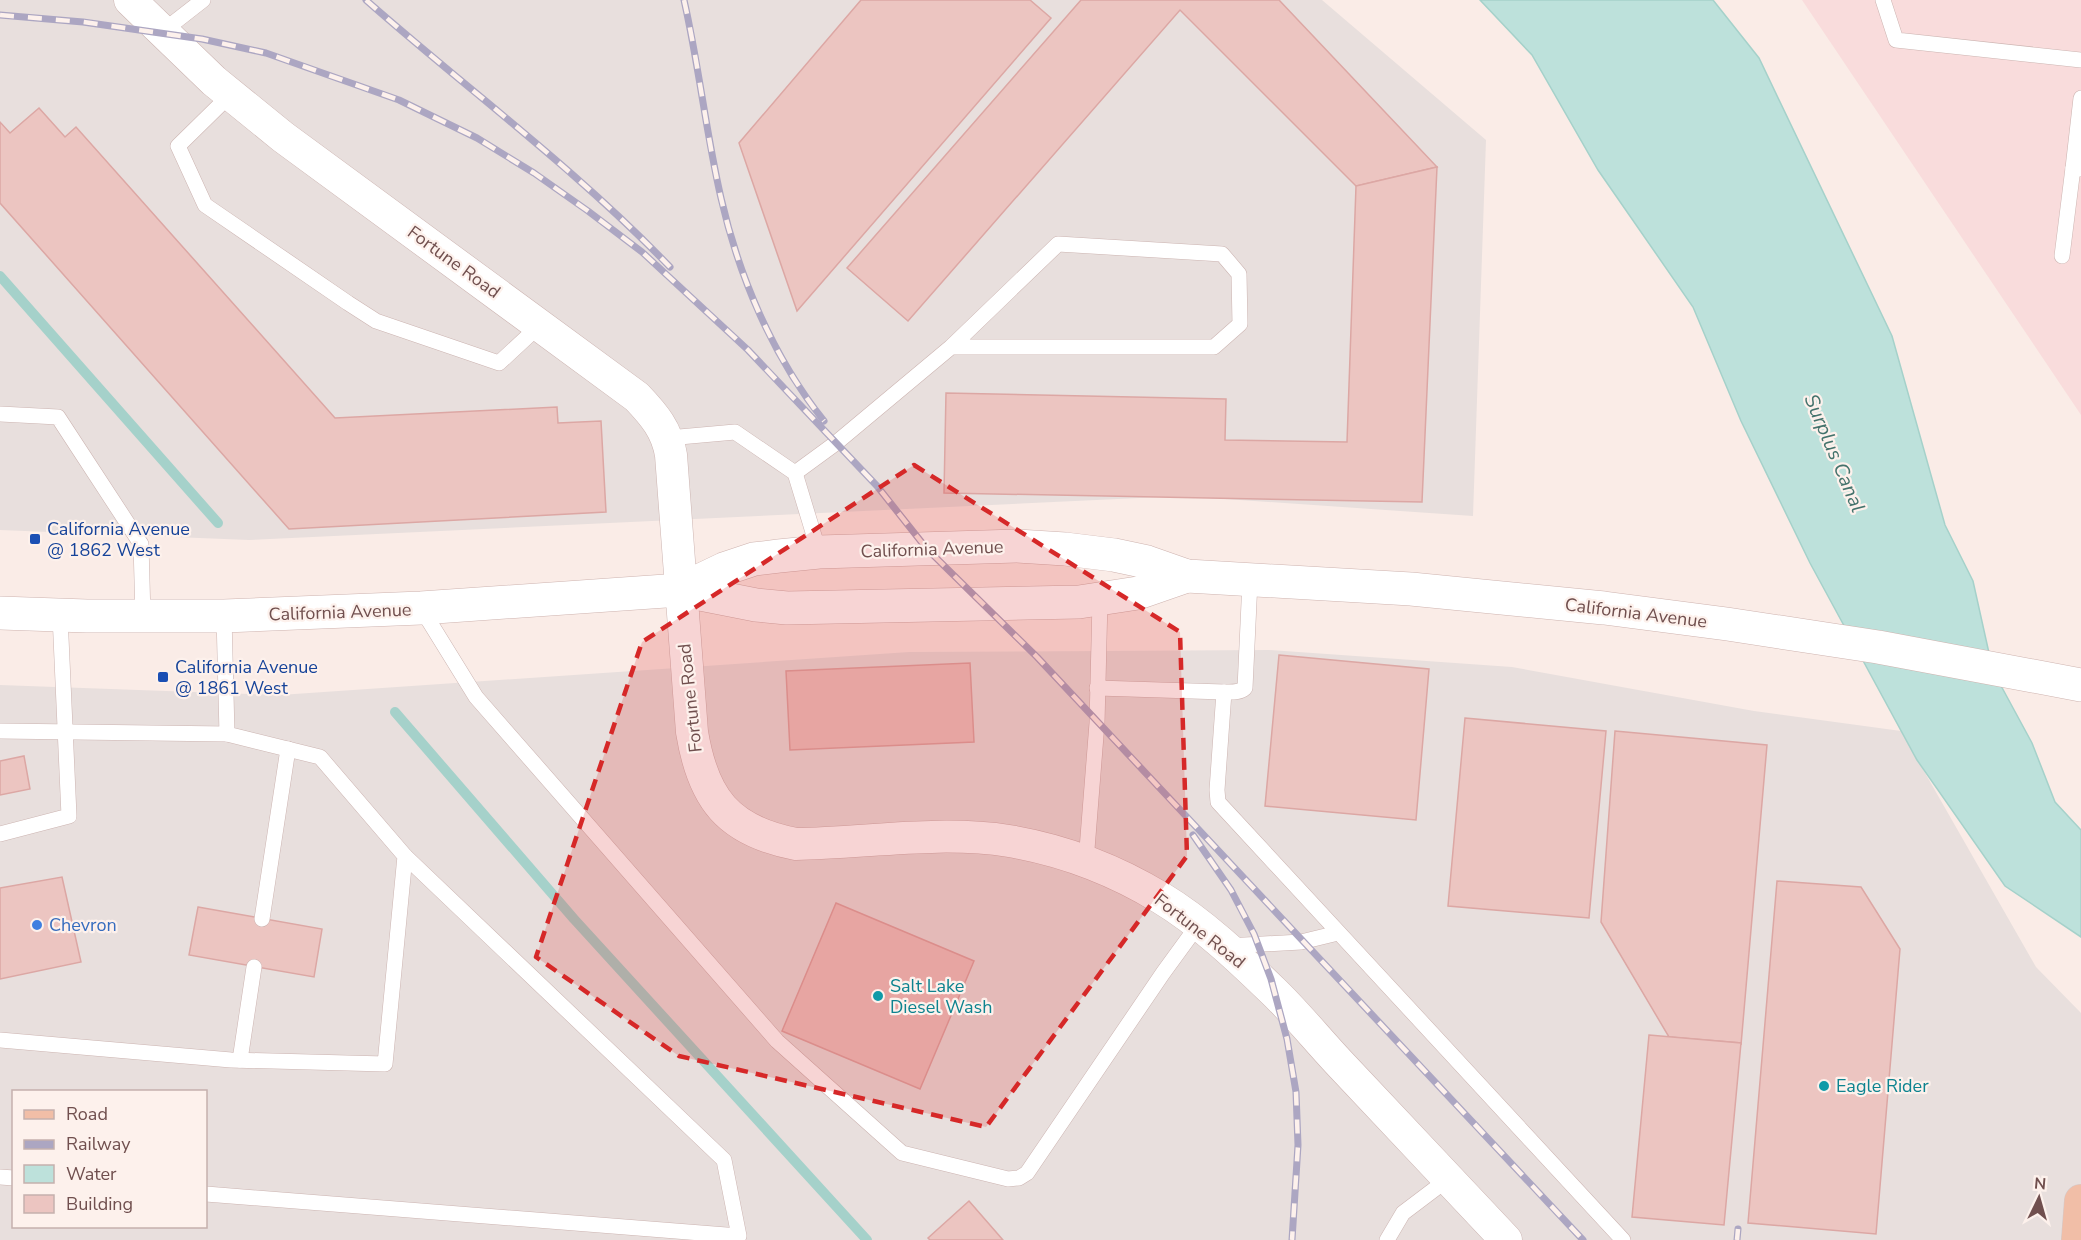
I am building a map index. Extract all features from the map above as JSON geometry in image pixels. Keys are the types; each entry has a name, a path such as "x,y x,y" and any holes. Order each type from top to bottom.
{"main road":[{"name":"California Avenue","path":"680,590 724,568 754,559 819,552 1017,546 1065,549 1125,557 1187,576 1411,589 1604,608 1727,624 1858,644 2081,685"},
{"name":"California Avenue","path":"0,613 224,616 422,608 680,590 756,605 787,608 1048,604 1100,600 1138,593 1187,576"},
{"path":"2078,1240 2081,1200"}],"street":[{"name":"Fortune Road","path":"130,0 231,94 283,137 637,397 661,425 668,438 671,455 688,701 695,752 710,792 725,812 754,833 796,844 979,837 1043,848 1118,875 1162,898 1224,946 1275,992 1506,1240"}],"lane":[{"path":"162,32 203,0"},
{"path":"1883,0 1896,40 2081,60"},
{"path":"231,94 178,146 205,205 376,321 499,363 540,325"},
{"path":"2062,256 2077,168 2081,98"},
{"path":"795,473 836,443 951,347 1058,244 1222,254 1239,274 1240,324 1214,347 951,347"},
{"path":"0,414 58,417 141,544 143,616"},
{"path":"668,438 735,432 795,473 819,552"},
{"path":"1097,688 1238,692 1245,688 1250,581"},
{"path":"1086,862 1097,723 1100,600"},
{"path":"422,608 476,697 777,1041 902,1153 1008,1179 1019,1178 1027,1173 1198,925"},
{"path":"0,834 69,816 60,615"},
{"path":"224,616 227,734"},
{"path":"1224,692 1218,802 1623,1240"},
{"path":"0,731 227,734 320,757 405,856 724,1160 738,1238 207,1194"},
{"path":"262,919 288,749"},
{"path":"0,1040 240,1060 385,1064 405,856"},
{"path":"1224,946 1301,942 1338,933"},
{"path":"240,1060 254,967"},
{"path":"1387,1240 1403,1213 1448,1179"}],"highlighted area":[{"path":"914,465 1180,632 1187,856 986,1127 679,1056 536,957 642,642"}],"shaded area":[{"path":"0,0 1322,0 1486,140 1473,516 1182,496 249,540 0,530"},
{"path":"1802,0 2081,0 2081,415"},
{"path":"1269,650 1512,667 1754,711 1901,731 2036,967 2081,1013 2081,1240 0,1240 0,685 280,695 909,652"}],"water":[{"name":"Surplus Canal","path":"1480,0 1713,0 1759,58 1892,336 1945,525 1973,581 1993,671 2032,743 2055,802 2081,830 2081,937 2005,886 1917,760 1810,563 1741,421 1693,307 1598,170 1532,55"}],"building":[{"path":"861,0 1030,0 1051,18 797,311 739,143"},
{"path":"1081,0 1279,0 1437,167 1356,186 1180,10 908,321 847,268"},
{"path":"39,108 65,137 76,127 335,418 557,407 558,423 601,421 606,512 289,529 0,203 0,122 10,133"},
{"path":"1437,167 1422,502 944,493 946,393 1226,399 1225,440 1347,442 1356,186"},
{"path":"1279,655 1429,669 1416,820 1265,806"},
{"path":"970,663 974,742 790,750 786,671"},
{"path":"1465,718 1606,731 1589,918 1448,906"},
{"path":"1615,731 1767,745 1741,1045 1741,1043 1669,1037 1601,922"},
{"path":"24,756 30,789 0,795 0,761"},
{"name":"Chevron","path":"62,877 81,962 0,979 0,888"},
{"name":"Eagle Rider","path":"1777,881 1861,887 1900,949 1876,1234 1748,1223"},
{"name":"Salt Lake Diesel Wash","path":"836,903 974,961 920,1089 782,1031"},
{"path":"198,907 322,929 314,977 189,955"},
{"path":"1649,1035 1741,1043 1724,1225 1632,1217"},
{"path":"969,1201 1003,1240 930,1240 928,1238"}],"waterway":[{"path":"0,276 218,523"},
{"path":"395,712 574,919 867,1240"}],"railway":[{"path":"366,0 560,163 670,267"},
{"path":"684,0 721,198 738,257 760,315 774,343 789,370 824,421"},
{"path":"0,15 83,22 202,39 266,53 399,100 477,138 534,173 642,252 748,350 877,486 927,549 1037,657 1583,1240"},
{"path":"1193,835 1231,890 1254,934 1271,979 1287,1039 1296,1092 1298,1145 1292,1240"},
{"path":"1737,1240 1738,1229"}],"place":[{"name":"California Avenue @ 1862 West","path":"35,539"},
{"name":"California Avenue @ 1861 West","path":"163,677"},
{"name":"Chevron","path":"37,925"},
{"name":"Salt Lake Diesel Wash","path":"878,996"},
{"name":"Eagle Rider","path":"1824,1086"}]}
